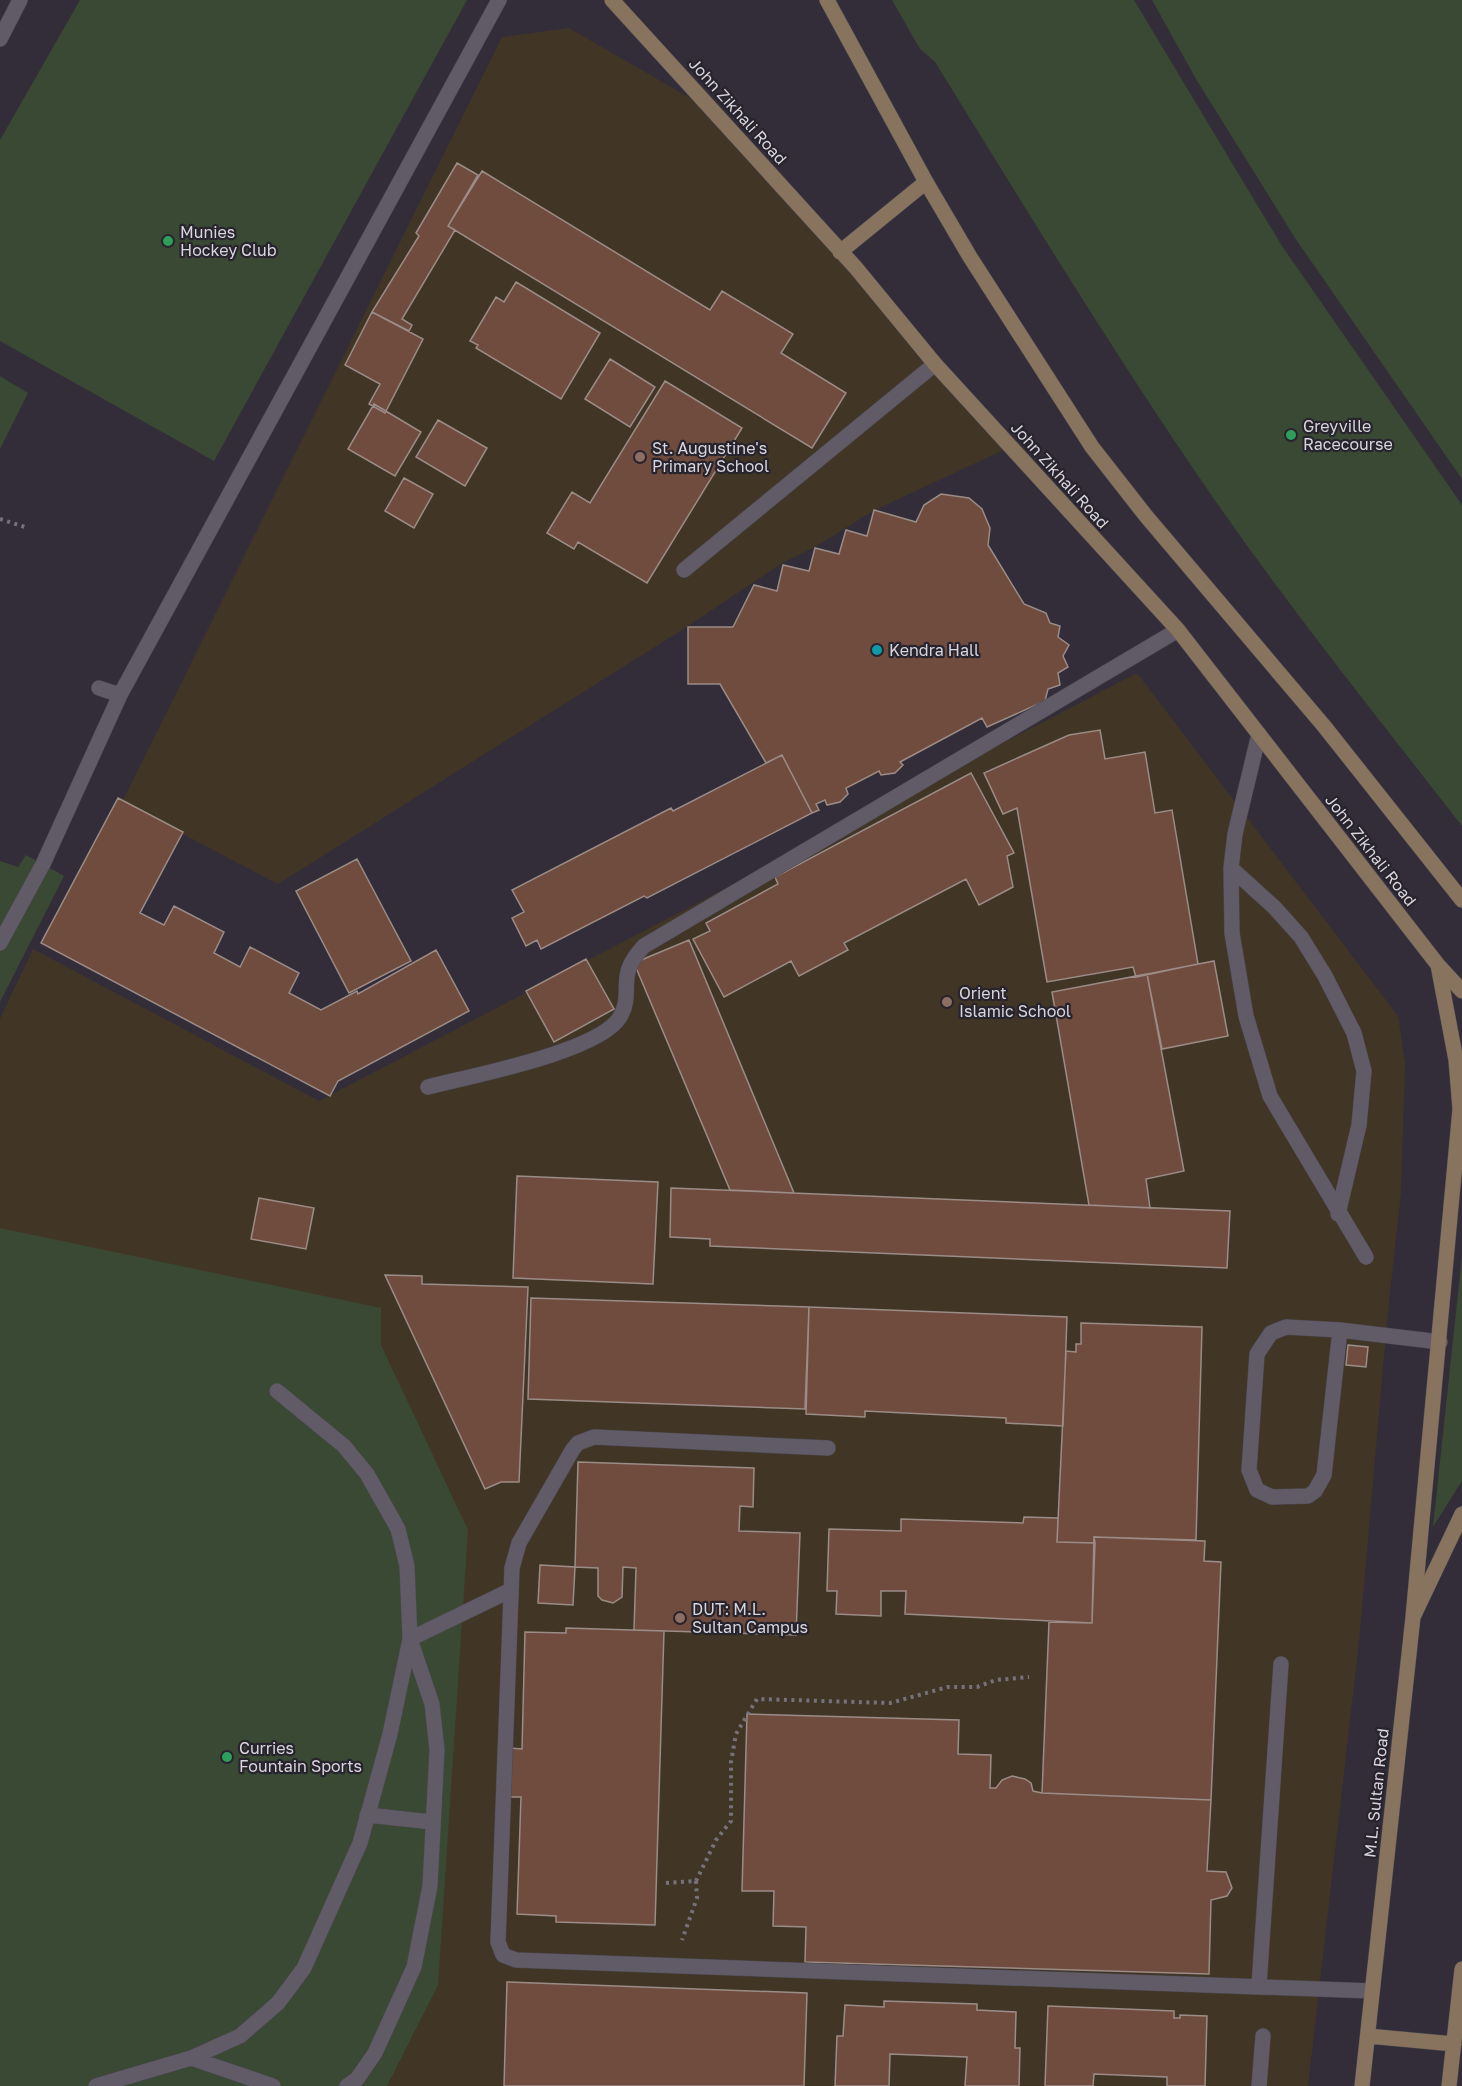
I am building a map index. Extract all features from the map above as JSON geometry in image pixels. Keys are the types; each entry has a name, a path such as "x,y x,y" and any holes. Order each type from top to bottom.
{"main road":[{"name":"John Zikhali Road","path":"612,0 840,252 935,364 1178,630 1438,965 1462,991"},
{"path":"827,0 926,182 970,257 1092,447 1146,516 1324,726 1462,900"},
{"path":"840,252 926,182"},
{"path":"1413,1617 1460,1109 1456,1060 1438,965"},
{"name":"M.L. Sultan Road","path":"1362,2086 1413,1617 1462,1514"},
{"path":"1449,2086 1462,1969"},
{"path":"1368,2036 1454,2044"}],"lane":[{"path":"0,39 20,0"},
{"path":"0,943 43,864 120,695 499,0"},
{"path":"684,570 935,364"},
{"path":"428,1086 550,1055 602,1035 620,1017 625,998 627,968 644,946 1178,630"},
{"path":"99,688 120,695"},
{"path":"1259,734 1235,834 1231,868 1232,933 1244,1006 1270,1096 1338,1214 1366,1257"},
{"path":"1231,868 1275,908 1302,938 1325,976 1354,1033 1364,1071 1359,1125 1338,1214"},
{"path":"1340,1330 1327,1462 1320,1485 1308,1496 1267,1496 1257,1490 1249,1470 1257,1354 1271,1333 1286,1326 1340,1330 1440,1342"},
{"path":"96,2086 191,2058 240,2036 278,2003 304,1968 360,1844 390,1734 410,1639 407,1566 398,1529 368,1474 344,1446 277,1391"},
{"path":"828,1448 603,1437 586,1439 573,1449 519,1544 512,1568 500,1950 503,1955 516,1960 1259,1985 1372,1991"},
{"path":"410,1639 511,1590"},
{"path":"347,2086 357,2079 375,2052 414,1967 430,1886 437,1749 432,1704 410,1639"},
{"path":"1259,1985 1281,1664"},
{"path":"368,1815 432,1822"},
{"path":"1259,2086 1263,2036"},
{"path":"191,2058 273,2086"}],"path":[{"path":"0,519 25,526"},
{"path":"672,1965 697,1898 696,1881 716,1840 731,1821 731,1762 736,1734 757,1699 890,1703 948,1687 977,1687 996,1680 1029,1677"},
{"path":"666,1883 696,1881"}],"shaded area":[{"name":"St. Augustine's Primary School","path":"569,28 716,113 1010,447 873,511 815,547 784,562 685,628 278,884 122,802 502,37"},
{"name":"DUT: M.L. Sultan Campus","path":"1137,673 1398,1016 1405,1063 1401,1193 1388,1311 1359,1642 1308,2086 0,2086 0,1019 33,949 319,1101"}],"green space":[{"name":"Munies Hockey Club","path":"80,0 467,0 214,461 0,341 0,140"},
{"name":"Greyville Racecourse","path":"892,0 1134,0 1282,246 1462,505 1462,826 1367,705 1214,499 1107,337 935,62 920,49"},
{"path":"1152,0 1462,0 1462,479 1295,238 1196,79"},
{"path":"0,376 28,393 0,449"},
{"path":"26,855 64,876 0,1002 0,861 18,867"},
{"name":"Curries Fountain Sports","path":"0,1228 381,1308 381,1345 468,1530 438,1985 387,2086 0,2086"},
{"path":"1462,1256 1462,1481 1433,1527"}],"building":[{"path":"457,163 478,175 448,226 455,230 402,319 412,325 409,331 372,312 419,236 416,233"},
{"path":"482,171 710,310 722,291 793,334 781,353 846,393 812,448 448,226"},
{"path":"516,282 600,333 561,399 476,348 478,345 470,341 496,297 504,302"},
{"path":"372,312 423,339 385,413 369,404 380,384 345,365"},
{"path":"610,359 655,387 630,427 585,399"},
{"path":"665,381 742,428 647,583 578,542 574,549 547,533 572,492 590,503"},
{"path":"374,404 421,432 395,476 348,449"},
{"path":"438,420 487,448 465,486 416,457"},
{"path":"404,478 433,494 414,528 385,511"},
{"name":"Kendra Hall","path":"941,494 969,498 982,509 990,528 988,545 1024,604 1046,613 1050,623 1060,626 1058,637 1069,645 1063,656 1068,667 1058,673 1060,685 1048,689 1045,701 987,727 982,718 900,762 903,765 895,773 881,775 879,771 846,788 848,794 840,802 827,805 825,800 816,804 819,810 812,813 782,755 766,763 720,684 688,684 688,627 733,627 754,585 777,591 783,565 809,571 815,548 839,554 846,530 867,536 874,510 916,522 924,505"},
{"path":"1100,730 1105,759 1145,752 1155,813 1172,810 1198,964 1136,977 1133,967 1047,982 1017,808 1003,814 984,773 1069,735"},
{"path":"782,755 812,813 647,898 644,896 541,949 537,940 526,946 512,918 524,912 512,890 671,808 673,811"},
{"path":"971,773 1014,853 1007,856 1013,887 979,905 966,879 844,943 848,950 799,976 791,961 724,997 693,939 710,931 706,923 778,884 775,877"},
{"path":"118,798 183,832 140,913 164,925 174,906 224,932 214,953 240,967 250,947 299,973 289,993 321,1010 357,991 358,994 436,950 469,1011 338,1081 330,1096 41,943"},
{"path":"357,859 411,961 349,993 296,891"},
{"path":"689,940 794,1193 730,1190 634,963"},
{"path":"586,959 614,1009 554,1042 526,991"},
{"path":"1214,961 1228,1036 1162,1049 1147,974"},
{"path":"1147,974 1184,1171 1146,1179 1150,1208 1089,1205 1052,992"},
{"path":"517,1176 658,1182 653,1284 513,1278"},
{"path":"671,1188 1230,1211 1227,1268 710,1246 710,1239 670,1237"},
{"path":"259,1198 314,1208 306,1249 251,1239"},
{"path":"385,1275 422,1276 422,1284 528,1287 519,1482 501,1482 485,1489"},
{"path":"531,1298 809,1307 805,1409 528,1399"},
{"path":"809,1307 1067,1317 1063,1426 1006,1423 1006,1418 865,1411 865,1417 806,1414"},
{"path":"1081,1323 1202,1327 1196,1540 1094,1537 1095,1543 1057,1542 1066,1351 1076,1352 1076,1344 1081,1344"},
{"path":"1348,1345 1368,1347 1366,1367 1346,1365"},
{"path":"578,1462 754,1468 753,1507 740,1506 739,1531 800,1533 796,1635 634,1630 636,1568 623,1567 622,1597 613,1603 602,1600 598,1596 598,1568 575,1567"},
{"path":"1024,1517 1058,1518 1057,1542 1095,1543 1092,1623 905,1614 906,1591 881,1591 881,1616 836,1614 837,1591 827,1591 829,1529 901,1531 901,1519 1023,1523"},
{"path":"1094,1537 1205,1541 1204,1561 1221,1562 1211,1800 1042,1793 1049,1622 1092,1623"},
{"path":"540,1565 575,1567 573,1605 538,1603"},
{"path":"566,1628 664,1631 655,1925 556,1922 556,1916 517,1914 521,1797 508,1797 510,1748 522,1749 525,1632 566,1633"},
{"path":"747,1714 959,1720 958,1754 991,1755 990,1788 996,1788 1002,1780 1012,1776 1025,1779 1031,1783 1033,1791 1042,1793 1211,1800 1207,1871 1226,1872 1232,1888 1227,1896 1211,1900 1209,1974 805,1962 806,1927 773,1926 774,1891 742,1891"},
{"path":"507,1982 807,1993 804,2086 504,2086"},
{"path":"884,2001 977,2004 977,2010 1016,2012 1015,2048 1020,2048 1019,2086 965,2086 967,2057 890,2054 889,2086 835,2086 837,2036 843,2036 845,2005 884,2007"},
{"path":"1048,2006 1174,2011 1174,2018 1180,2018 1180,2015 1207,2016 1205,2086 1167,2086 1167,2077 1094,2074 1093,2086 1045,2086"}],"place":[{"name":"Munies Hockey Club","path":"168,241"},
{"name":"Greyville Racecourse","path":"1291,435"},
{"name":"St. Augustine's Primary School","path":"640,457"},
{"name":"Kendra Hall","path":"877,650"},
{"name":"Orient Islamic School","path":"947,1002"},
{"name":"DUT: M.L. Sultan Campus","path":"680,1618"},
{"name":"Curries Fountain Sports","path":"227,1757"}]}
